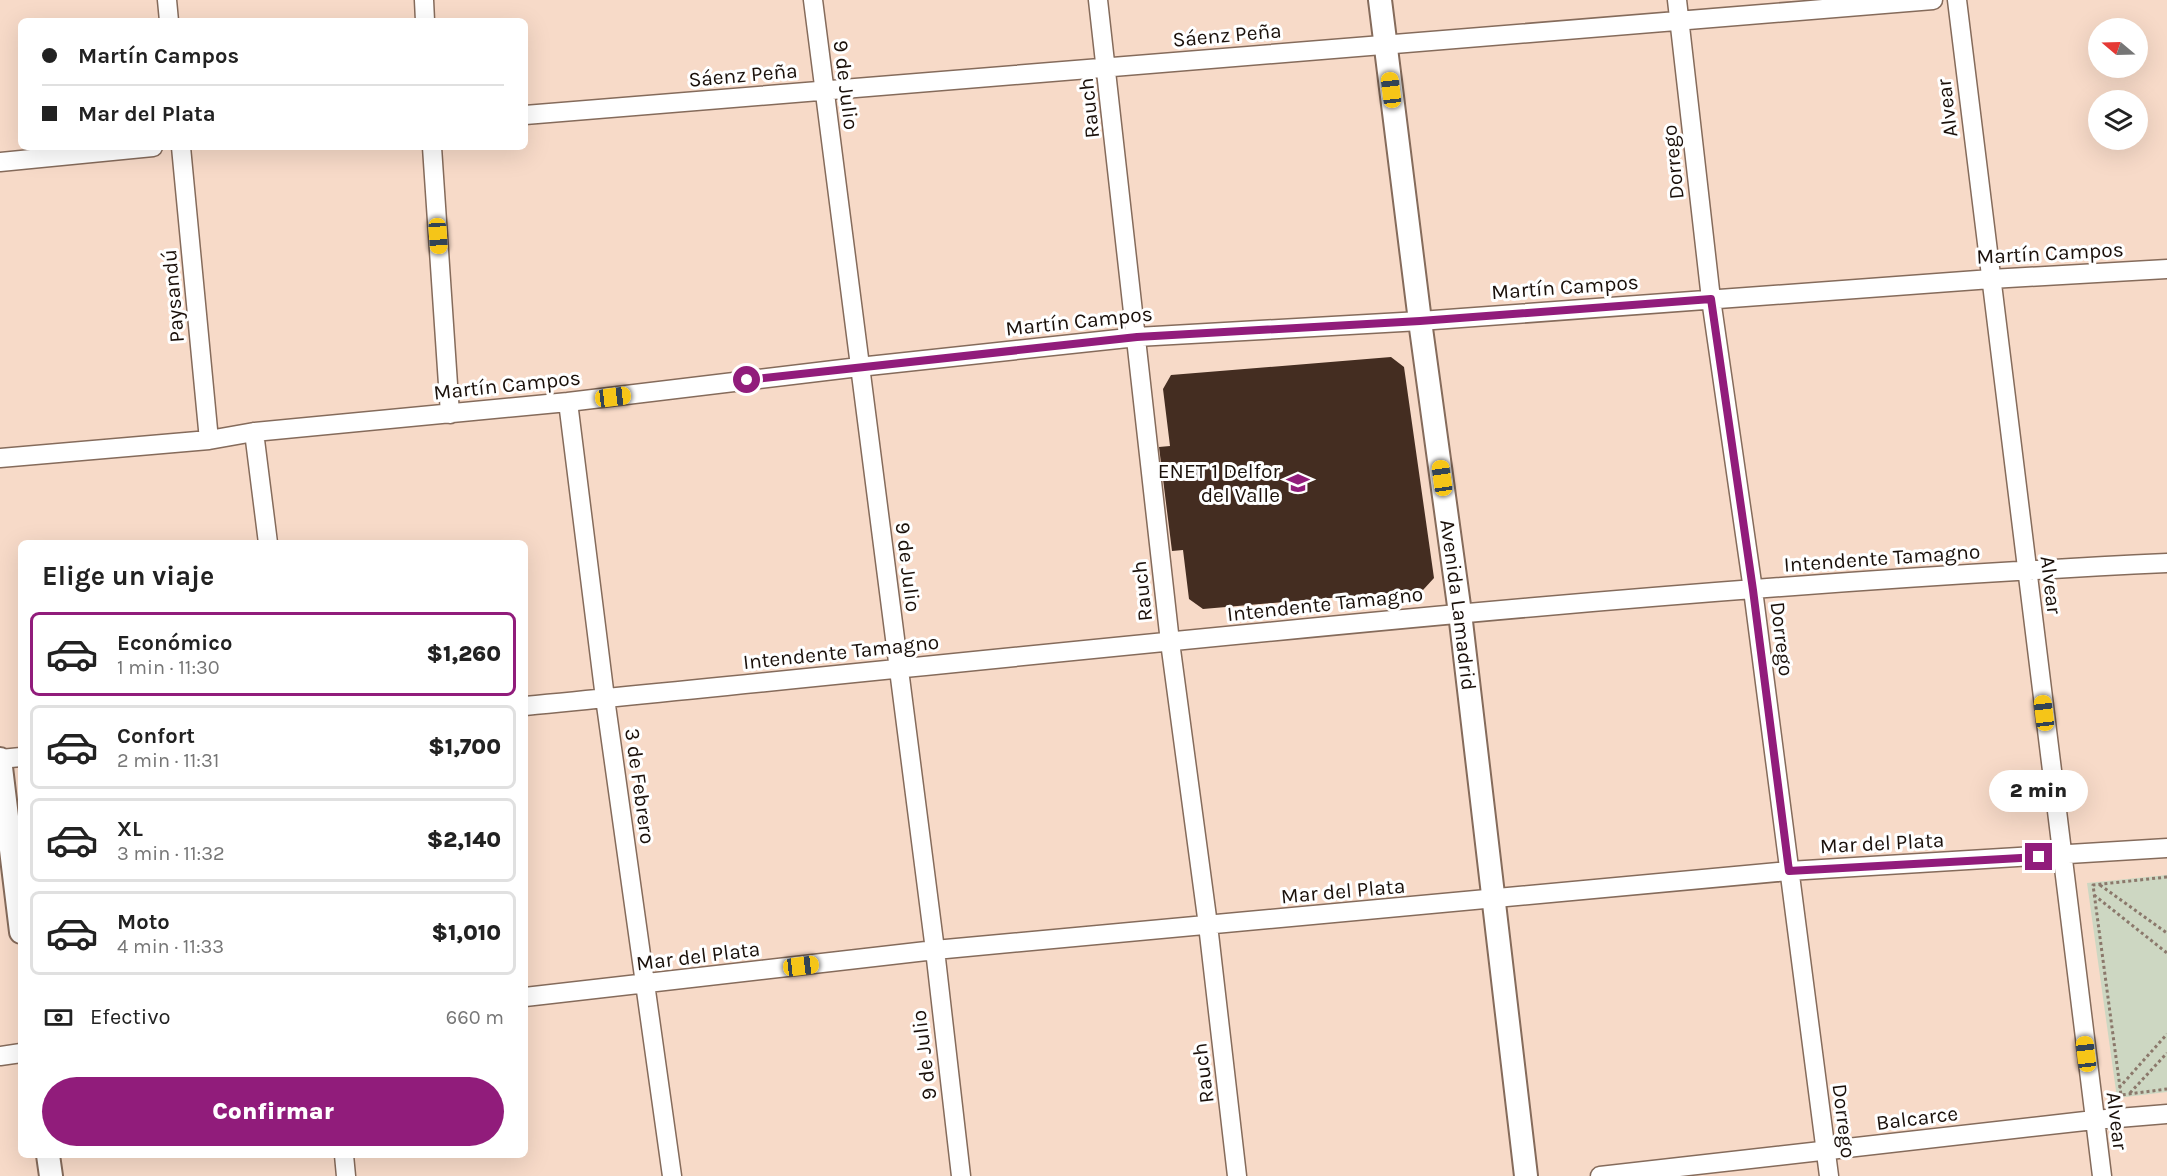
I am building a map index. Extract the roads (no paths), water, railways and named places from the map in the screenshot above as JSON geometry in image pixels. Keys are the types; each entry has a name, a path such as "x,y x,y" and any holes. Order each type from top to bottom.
{"main road":[{"name":"Avenida Lamadrid","path":"1380,0 1420,321 1460,613 1526,1176"},
{"path":"0,759 18,907"},
{"path":"48,1158 51,1176"}],"street":[{"path":"167,0 169,18"},
{"path":"424,0 425,18"},
{"name":"9 de Julio","path":"813,0 961,1176"},
{"name":"Rauch","path":"1098,0 1170,642 1208,925 1237,1176"},
{"name":"Dorrego","path":"1677,0 1711,299 1753,590 1829,1176"},
{"name":"Sáenz Peña","path":"528,115 1933,0"},
{"name":"Alvear","path":"1957,0 2102,1176"},
{"path":"0,162 122,150"},
{"name":"Paysandú","path":"181,150 209,440"},
{"path":"432,150 450,414"},
{"name":"Martín Campos","path":"0,458 209,440 254,432 568,402 1137,337 1420,321 1991,279 2167,269"},
{"name":"3 de Febrero","path":"568,402 605,698 672,1176"},
{"path":"254,432 268,540"},
{"name":"Intendente Tamagno","path":"528,706 1460,613 2026,570 2167,563"},
{"path":"0,759 18,757"},
{"name":"Mar del Plata","path":"528,997 934,950 1789,871 2167,848"},
{"path":"0,1056 18,1053"},
{"name":"Balcarce","path":"1600,1176 2094,1120 2167,1114"},
{"path":"344,1158 346,1176"}],"place":[{"name":"ENET 1 Delfor del Valle","path":"1298,483"}]}
